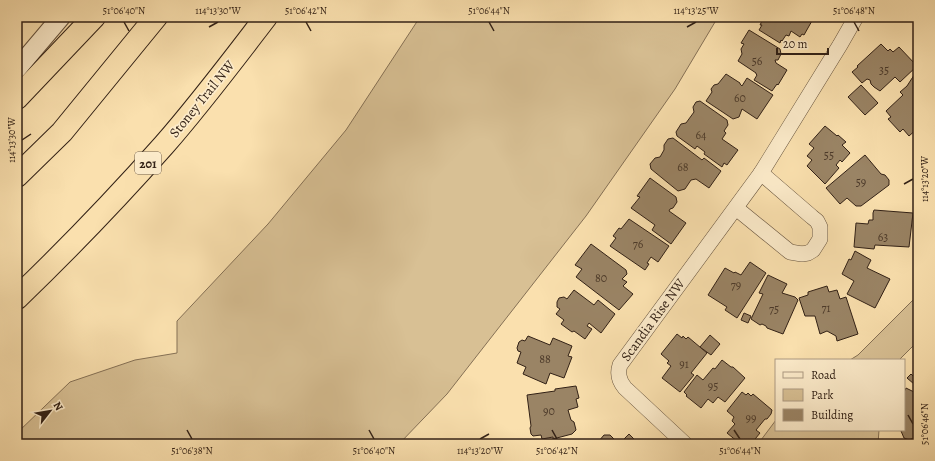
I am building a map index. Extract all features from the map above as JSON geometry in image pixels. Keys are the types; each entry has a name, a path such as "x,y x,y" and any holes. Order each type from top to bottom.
{"highway":[{"path":"17,98 94,17"},
{"path":"17,176 62,132 156,17"},
{"name":"Stoney Trail NW","path":"17,298 68,249 165,145 223,74 266,17"}],"street":[{"path":"17,69 61,17"},
{"name":"Scandia Rise NW","path":"686,444 625,388 619,380 619,369 623,361 761,173 856,17"},
{"path":"736,208 790,252 796,254 808,253 817,245 821,233 817,221 761,173"}],"green space":[{"path":"420,17 718,17 675,89 586,216 447,394 399,444 17,444 17,433 70,382 135,360 177,353 177,321 268,224 346,130"},
{"path":"918,295 918,341 900,359 852,359 858,355"},
{"path":"775,421 775,431 879,431 878,444 758,444"}],"building":[{"path":"761,17 810,17 813,19 804,35 802,34 800,37 791,31 789,36 786,35 780,43 759,30 762,25 760,25 762,21 759,19"},
{"path":"749,30 780,49 781,54 778,60 775,60 776,63 787,70 778,85 777,84 772,91 754,80 757,75 756,73 738,61 742,54 741,49 744,44 741,43"},
{"path":"881,44 888,51 890,49 893,52 899,47 917,66 900,82 895,77 880,91 871,84 870,80 867,79 862,83 852,72"},
{"path":"918,69 918,128 909,136 903,129 900,132 888,119 891,117 886,111 903,95 900,92 907,86"},
{"path":"726,74 742,86 747,78 773,95 757,119 742,109 739,117 733,119 706,101 712,92 711,89 714,85 718,84"},
{"path":"861,85 878,103 865,115 848,97"},
{"path":"700,101 727,120 728,125 724,131 726,133 722,139 738,150 727,165 724,163 722,167 704,154 705,152 697,146 695,149 677,136 676,132 681,124 686,123 694,112 693,107 696,102"},
{"path":"825,126 846,142 842,145 850,153 842,162 840,160 836,165 839,168 825,184 807,166 812,160 807,156 814,148 809,144"},
{"path":"673,138 702,160 704,158 721,171 709,188 696,179 691,180 685,189 678,191 651,169 650,164 655,158 660,157 664,150 664,145 668,139"},
{"path":"865,155 881,174 885,175 889,180 889,185 861,206 856,206 847,198 840,204 826,188"},
{"path":"650,178 676,197 677,202 669,211 686,223 671,244 652,230 655,225 631,208 640,197 637,196"},
{"path":"874,210 913,213 909,247 875,245 874,249 854,247 856,223 868,224 869,220 873,220"},
{"path":"629,219 669,246 658,262 651,257 645,270 610,246 616,238 613,236"},
{"path":"591,244 626,270 627,274 622,279 627,282 623,286 633,294 619,310 576,277 582,269 575,265"},
{"path":"855,251 871,260 867,268 890,279 875,308 847,294 854,281 842,274 849,259 851,260"},
{"path":"750,262 766,273 737,318 725,310 727,307 708,295 725,268 741,275"},
{"path":"768,275 787,284 782,293 795,297 798,300 783,334 767,328 762,324 760,325 751,319 763,294 759,293"},
{"path":"827,286 829,292 837,290 840,299 846,297 858,334 837,341 836,336 827,331 820,334 815,316 805,316 799,298 808,295 808,292"},
{"path":"574,290 594,305 598,300 615,314 601,333 589,323 587,326 592,329 585,339 561,324 564,320 556,314 560,309 557,307 557,302 559,298 564,297 567,299"},
{"path":"744,313 751,316 748,323 741,320"},
{"path":"677,334 682,338 683,336 686,339 688,337 707,353 691,373 694,375 680,392 662,378 671,366 667,363 669,361 661,354"},
{"path":"710,335 720,344 711,355 700,347"},
{"path":"528,336 550,345 553,338 572,346 568,356 572,357 564,378 550,373 546,384 523,374 526,367 517,363 521,352 518,351 517,348 519,342 522,340 525,341"},
{"path":"722,360 733,367 745,378 725,402 718,397 713,403 708,399 701,408 686,396 687,395 684,392 697,375 703,380"},
{"path":"911,374 917,380 914,384 907,378"},
{"path":"576,386 579,398 576,399 578,407 568,410 576,430 572,434 553,439 553,437 542,439 541,435 533,436 530,428 527,395"},
{"path":"906,388 918,394 918,435 916,434 914,438 909,440 904,438 901,431 905,431"},
{"path":"742,392 746,395 748,393 751,396 753,394 772,410 767,419 765,419 756,430 760,433 751,444 739,444 727,433 735,424 732,421 734,417 727,411"},
{"path":"629,434 639,444 619,444"},
{"path":"604,435 610,435 619,444 594,444"}]}
